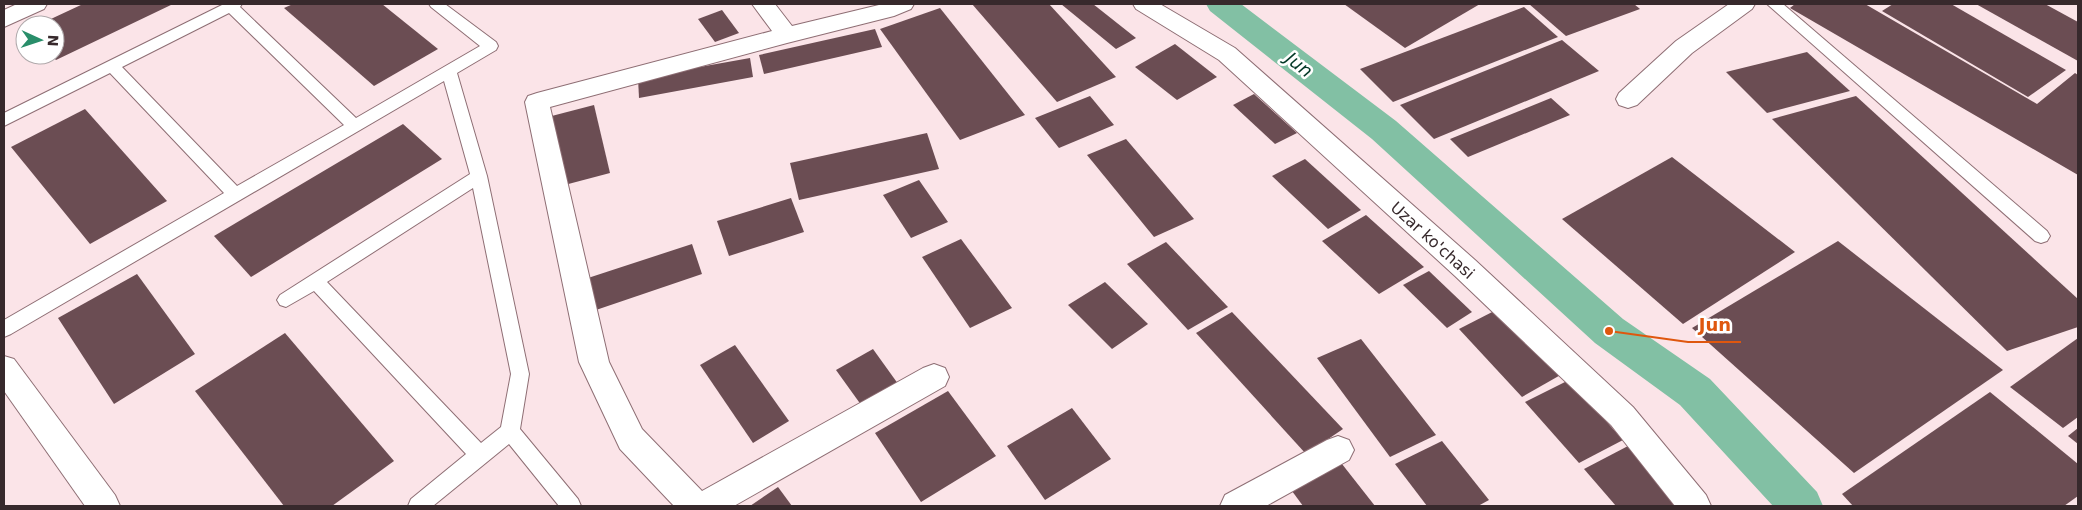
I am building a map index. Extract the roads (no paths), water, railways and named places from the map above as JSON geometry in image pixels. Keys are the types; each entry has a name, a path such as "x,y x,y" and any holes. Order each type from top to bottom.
{"street":[{"path":"4,19 36,4"},
{"path":"763,4 787,35"},
{"path":"695,506 631,439 594,362 537,102 787,35 886,11 903,4"},
{"name":"Uzar ko'chasi","path":"1144,4 1227,54 1465,268 1622,416 1695,506"},
{"path":"1628,99 1684,47 1744,4"},
{"path":"4,368 104,506"},
{"path":"705,506 934,377"},
{"path":"1236,506 1338,450"}],"lane":[{"path":"4,329 491,46 436,4"},
{"path":"1774,4 2041,236"},
{"path":"4,120 232,5 354,125"},
{"path":"112,66 236,194"},
{"path":"418,506 510,431 520,374 479,176 449,71"},
{"path":"286,300 479,176"},
{"path":"315,281 481,456"},
{"path":"510,431 571,506"}],"waterway":[{"name":"Jun","path":"1221,4 1384,130 1609,331 1695,392 1801,506"}],"place":[{"name":"Jun","path":"1609,331"}]}
